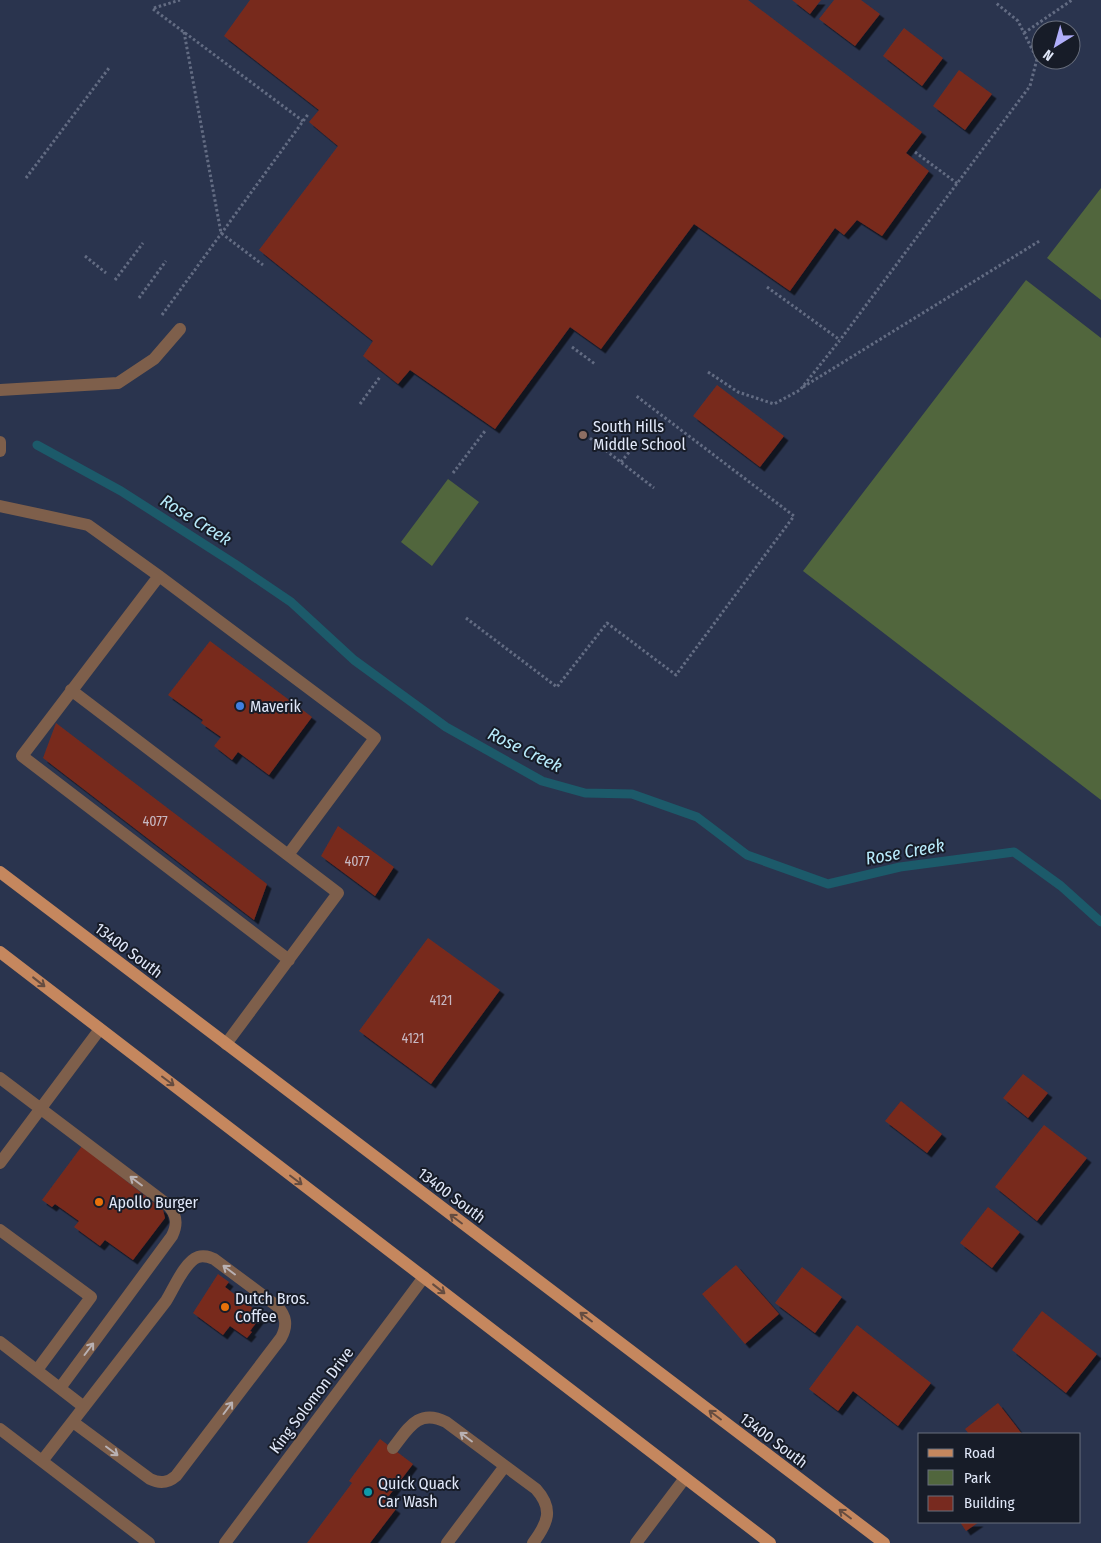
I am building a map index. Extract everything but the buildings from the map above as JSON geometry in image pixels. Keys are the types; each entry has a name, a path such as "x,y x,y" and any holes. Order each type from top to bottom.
{"main road":[{"name":"13400 South","path":"0,872 884,1543"},
{"path":"0,952 770,1543"}],"street":[{"path":"0,390 118,383 154,359 180,329"},
{"path":"0,442 0,451"},
{"path":"0,506 88,525 375,738 288,855"},
{"path":"159,576 22,756 288,960"},
{"path":"71,690 338,893 226,1044"},
{"path":"0,1163 100,1029"},
{"path":"0,1078 168,1205 174,1211 176,1220 176,1228 172,1236 60,1388"},
{"path":"0,1230 91,1297 37,1370"},
{"path":"42,1461 166,1301 190,1263 197,1257 206,1256 214,1259 283,1312 286,1330 176,1476 171,1480 164,1483 150,1479 73,1422"},
{"name":"King Solomon Drive","path":"224,1543 424,1277"},
{"path":"0,1342 84,1407"},
{"path":"393,1448 410,1426 418,1420 427,1416 437,1417 446,1422 536,1489 544,1498 548,1509 547,1520 533,1543"},
{"path":"0,1429 148,1543"},
{"path":"446,1543 505,1466"},
{"path":"642,1541 685,1478"}],"path":[{"path":"180,0 153,9 303,121"},
{"path":"1024,33 1072,0"},
{"path":"800,390 840,340 1030,86 1037,59 1018,21 996,3"},
{"path":"184,32 221,233 263,265"},
{"path":"26,178 109,68"},
{"path":"162,315 309,113"},
{"path":"915,152 958,184"},
{"path":"708,372 738,392 774,404 800,390 1040,240"},
{"path":"115,280 143,243"},
{"path":"84,256 106,274"},
{"path":"139,298 166,260"},
{"path":"767,287 840,340"},
{"path":"572,347 595,364"},
{"path":"360,404 380,377"},
{"path":"466,618 557,688 607,623 676,675 794,516 635,395"},
{"path":"453,473 485,431"},
{"path":"586,436 654,488"},
{"path":"620,462 630,451"}],"green space":[{"path":"1101,188 1101,300 1047,258"},
{"path":"1026,280 1101,338 1101,800 803,571"},
{"path":"448,479 479,502 432,566 401,542"}],"waterway":[{"name":"Rose Creek","path":"37,445 121,491 235,564 291,602 354,660 446,727 542,781 585,793 632,794 697,817 747,855 828,884 900,867 1014,852 1061,886 1101,922"}],"place":[{"name":"South Hills Middle School","path":"583,435"},
{"name":"Maverik","path":"240,706"},
{"name":"Apollo Burger","path":"99,1202"},
{"name":"Dutch Bros. Coffee","path":"225,1307"},
{"name":"Quick Quack Car Wash","path":"368,1492"}]}
